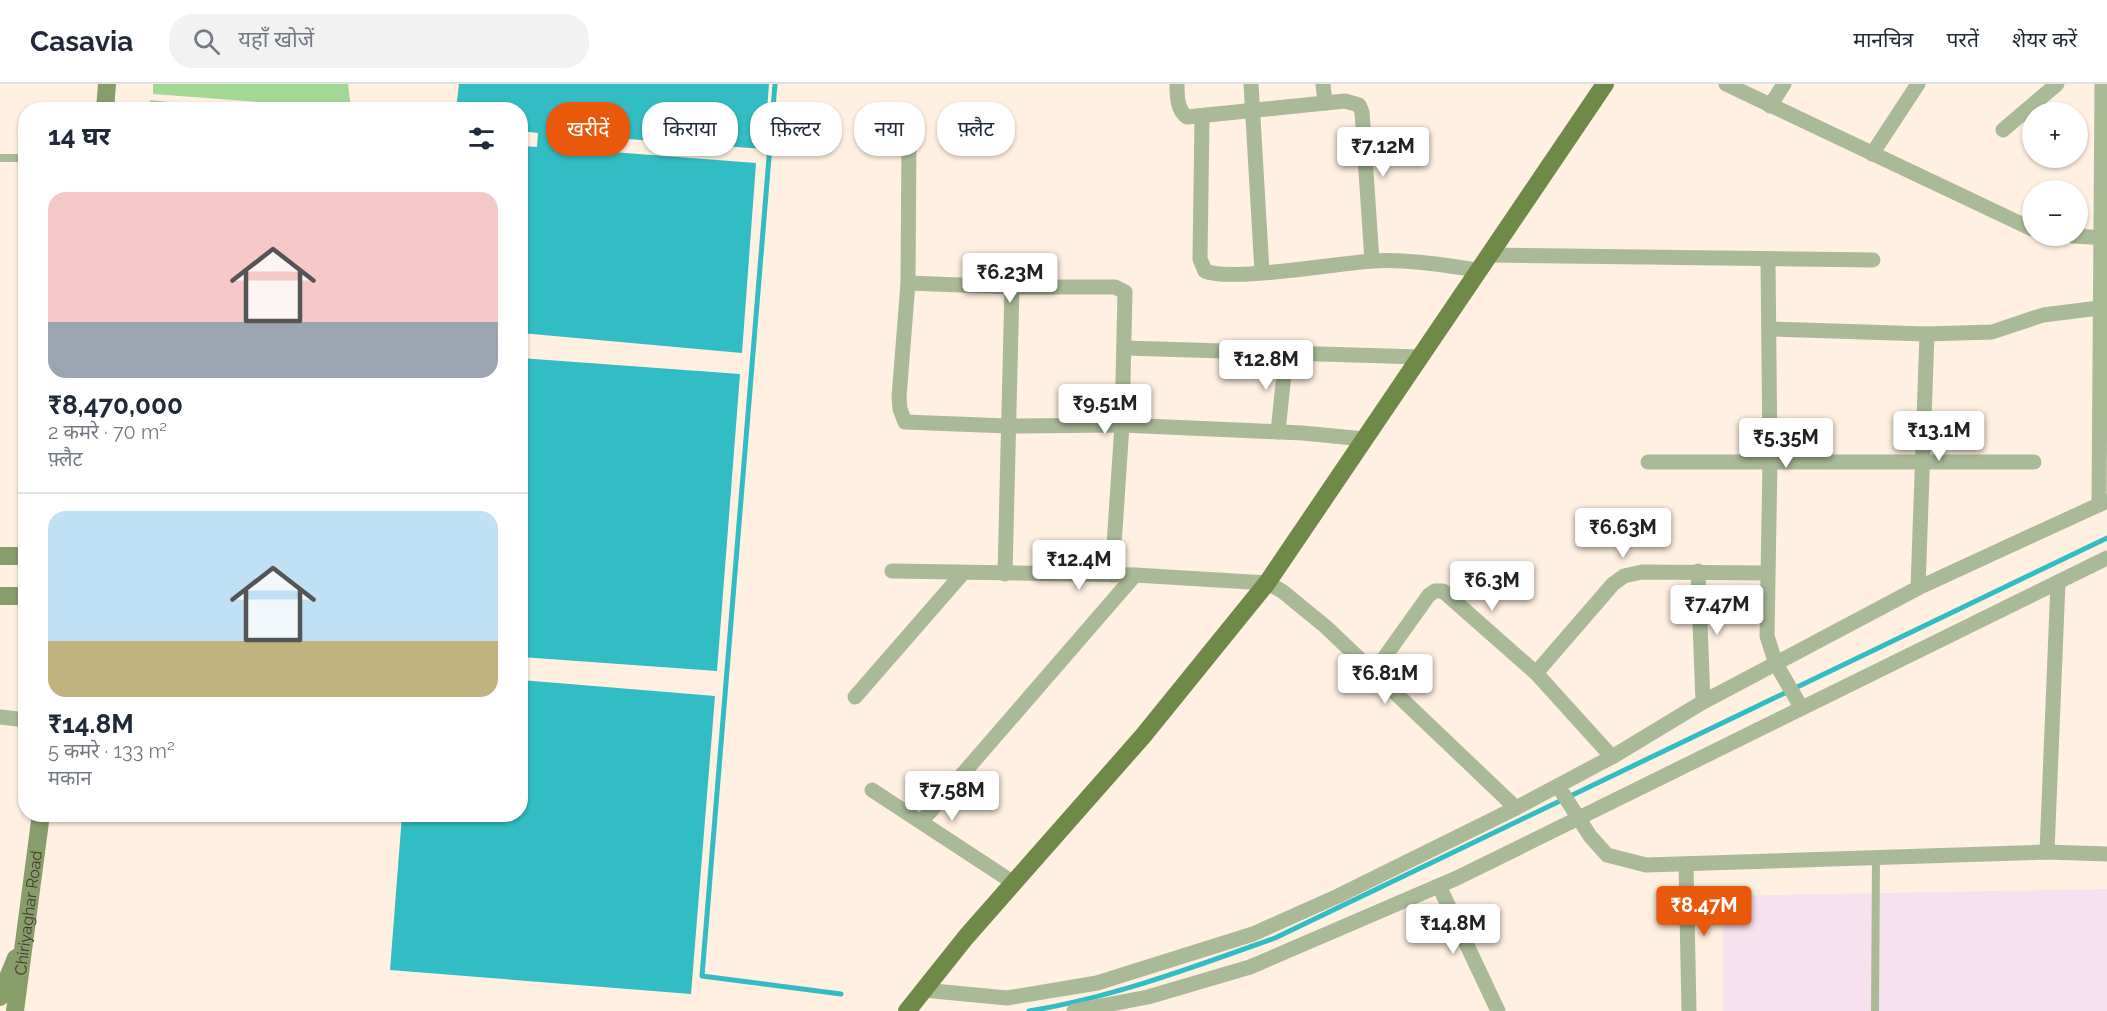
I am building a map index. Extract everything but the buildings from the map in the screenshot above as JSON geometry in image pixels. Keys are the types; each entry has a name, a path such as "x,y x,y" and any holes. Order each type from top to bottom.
{"main road":[{"path":"906,1011 1143,736 1267,583 1605,84"}],"street":[{"path":"106,102 107,84"},
{"path":"1177,84 1182,113 1187,117 1202,118 1253,110 1355,102 1362,112 1372,261"},
{"path":"1251,84 1262,272"},
{"path":"1323,84 1325,103"},
{"path":"1726,84 2022,224"},
{"path":"1770,106 1784,84"},
{"path":"1872,154 1918,84"},
{"path":"2003,130 2057,84"},
{"path":"923,990 1007,998 1096,983 1178,960 1253,934 1516,808 1564,795 1612,757 1703,702 1918,588 2103,503 2099,308 2104,238 2102,84"},
{"path":"1202,118 1201,265 1205,271 1215,274 1262,272 1372,261 1873,260"},
{"path":"909,156 908,283 899,397 903,419 909,423 1008,426 1122,425 1278,432 1364,439"},
{"path":"2088,237 2104,238"},
{"path":"1768,259 1770,461 1767,636 1776,664 1796,696"},
{"path":"908,283 1012,287 1119,287 1125,292 1127,298 1126,348 1112,575"},
{"path":"1005,574 1012,287"},
{"path":"1770,329 1927,334 1992,332 2034,317 2099,308"},
{"path":"1918,588 1927,334"},
{"path":"1126,348 1420,357"},
{"path":"1278,432 1286,354"},
{"path":"1648,462 1923,460 2034,462"},
{"path":"0,556 18,556"},
{"path":"1074,1011 1145,1004 1250,967 1439,886 1578,817 1796,696 2058,582 2107,558"},
{"path":"892,571 1135,575 1267,583 1301,606 1374,672 1516,808"},
{"path":"1698,571 1703,702"},
{"path":"1536,672 1618,579 1642,572 1767,573"},
{"path":"855,697 963,573"},
{"path":"922,821 1135,575"},
{"path":"2047,852 2058,582"},
{"path":"1374,672 1429,595 1440,590 1536,672 1612,757"},
{"path":"0,596 18,596"},
{"path":"0,717 18,719"},
{"path":"872,790 1014,883"},
{"path":"1564,795 1597,846 1607,855 1646,865 2047,852 2107,854"},
{"name":"Chiriyaghar Road","path":"15,1011 40,822"},
{"path":"1686,865 1689,1011"},
{"path":"1439,886 1498,1011"},
{"path":"0,997 25,934"}],"lane":[{"path":"0,158 18,158"},
{"path":"1875,1011 1876,858"}],"shaded area":[{"path":"2107,889 2107,1011 1723,1011 1723,896"}],"green space":[{"path":"153,84 348,84 350,102 259,102 153,94"}],"water":[{"path":"459,84 769,84 768,102 750,102 750,148 738,147 738,102 642,102 642,140 630,139 630,102 546,102 546,156 630,156 630,153 756,163 742,353 528,334 528,146 537,147 538,133 528,132 528,102 457,102"},
{"path":"528,359 740,374 717,671 528,658"},
{"path":"528,681 715,696 691,994 390,970 401,822 528,822"}],"waterway":[{"path":"775,84 702,976 841,994"},
{"path":"1029,1011 1123,989 1275,938 2107,538"}]}
